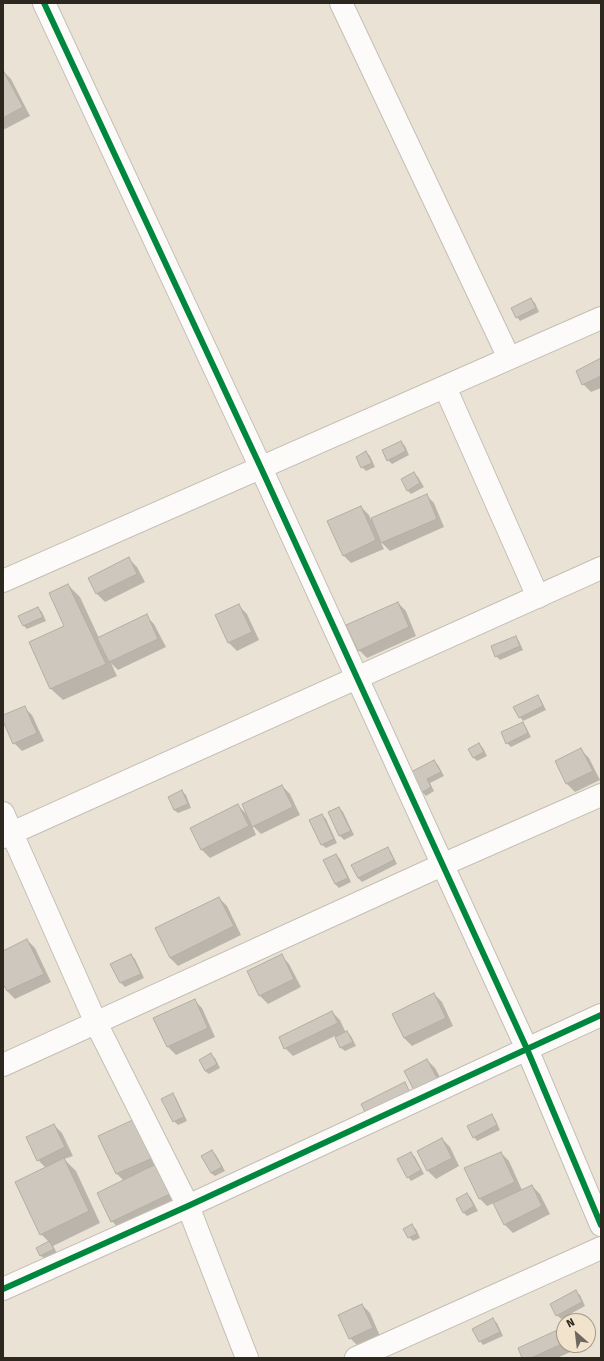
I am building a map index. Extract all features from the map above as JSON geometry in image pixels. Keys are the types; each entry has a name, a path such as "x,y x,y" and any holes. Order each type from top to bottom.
{"street":[{"path":"44,3 527,1048 601,1225"},
{"path":"341,3 509,358"},
{"path":"3,581 601,318"},
{"path":"445,387 538,597"},
{"path":"7,835 601,568"},
{"path":"3,1065 442,865 601,795"},
{"path":"3,813 7,835 96,1023 188,1206 247,1358"},
{"path":"3,1289 188,1206 601,1015"},
{"path":"356,1358 601,1248"}],"building":[{"path":"3,70 23,107 3,118"},
{"path":"531,298 536,308 516,318 511,308"},
{"path":"601,358 601,376 582,385 576,371"},
{"path":"401,441 406,451 387,461 382,450"},
{"path":"366,451 372,463 361,468 356,457"},
{"path":"414,472 420,483 407,491 401,479"},
{"path":"427,494 437,519 381,543 371,518"},
{"path":"361,506 376,540 343,556 327,521"},
{"path":"129,557 137,574 96,594 88,578"},
{"path":"68,584 106,664 50,689 29,642 64,626 49,593"},
{"path":"398,602 409,627 358,651 346,625"},
{"path":"239,604 252,632 228,643 215,615"},
{"path":"38,607 43,617 23,626 18,616"},
{"path":"147,614 158,639 109,662 97,638"},
{"path":"516,636 520,646 495,657 491,646"},
{"path":"538,695 543,706 519,718 513,707"},
{"path":"25,706 37,733 13,744 3,721 3,715"},
{"path":"523,722 528,733 506,744 501,732"},
{"path":"479,743 484,752 473,758 468,749"},
{"path":"581,748 593,771 566,784 555,761"},
{"path":"434,760 441,772 427,779 431,787 421,793 411,772"},
{"path":"282,785 293,807 252,827 242,804"},
{"path":"182,790 188,804 174,810 168,797"},
{"path":"238,804 249,826 201,850 190,828"},
{"path":"339,807 351,831 339,836 328,812"},
{"path":"322,814 334,839 321,845 309,820"},
{"path":"388,847 394,860 358,878 351,865"},
{"path":"336,854 348,878 335,884 323,860"},
{"path":"219,897 234,926 170,958 155,928"},
{"path":"27,939 44,974 7,991 3,984 3,951"},
{"path":"131,954 141,974 120,983 110,964"},
{"path":"282,954 294,979 259,996 247,971"},
{"path":"434,993 446,1018 404,1038 392,1014"},
{"path":"195,999 208,1028 167,1047 153,1018"},
{"path":"332,1011 338,1023 284,1049 279,1037"},
{"path":"347,1031 353,1042 340,1048 335,1037"},
{"path":"211,1053 217,1064 205,1071 199,1060"},
{"path":"427,1059 438,1080 415,1092 404,1071"},
{"path":"405,1082 410,1093 367,1116 361,1104"},
{"path":"173,1093 184,1117 173,1122 161,1099"},
{"path":"492,1114 497,1125 473,1138 467,1126"},
{"path":"135,1119 153,1158 116,1174 98,1136"},
{"path":"54,1124 65,1147 37,1161 26,1137"},
{"path":"442,1138 452,1158 427,1171 417,1151"},
{"path":"212,1150 222,1167 211,1173 201,1156"},
{"path":"411,1152 421,1170 407,1178 397,1159"},
{"path":"501,1152 515,1182 479,1199 464,1168"},
{"path":"64,1158 89,1211 40,1235 15,1182"},
{"path":"160,1162 174,1192 111,1222 97,1193"},
{"path":"532,1185 542,1206 504,1225 493,1203"},
{"path":"467,1193 474,1206 463,1213 456,1199"},
{"path":"412,1224 417,1234 408,1238 403,1229"},
{"path":"49,1241 54,1249 40,1256 36,1248"},
{"path":"576,1290 582,1302 562,1313 556,1313 556,1316 550,1304"},
{"path":"362,1304 373,1328 349,1339 338,1315"},
{"path":"493,1318 500,1332 479,1342 472,1329"},
{"path":"556,1331 556,1347 531,1358 522,1358 518,1348"}],"cycle path":[{"path":"44,3 261,468 527,1049 601,1225"},
{"path":"3,1289 188,1206 601,1015"}]}
